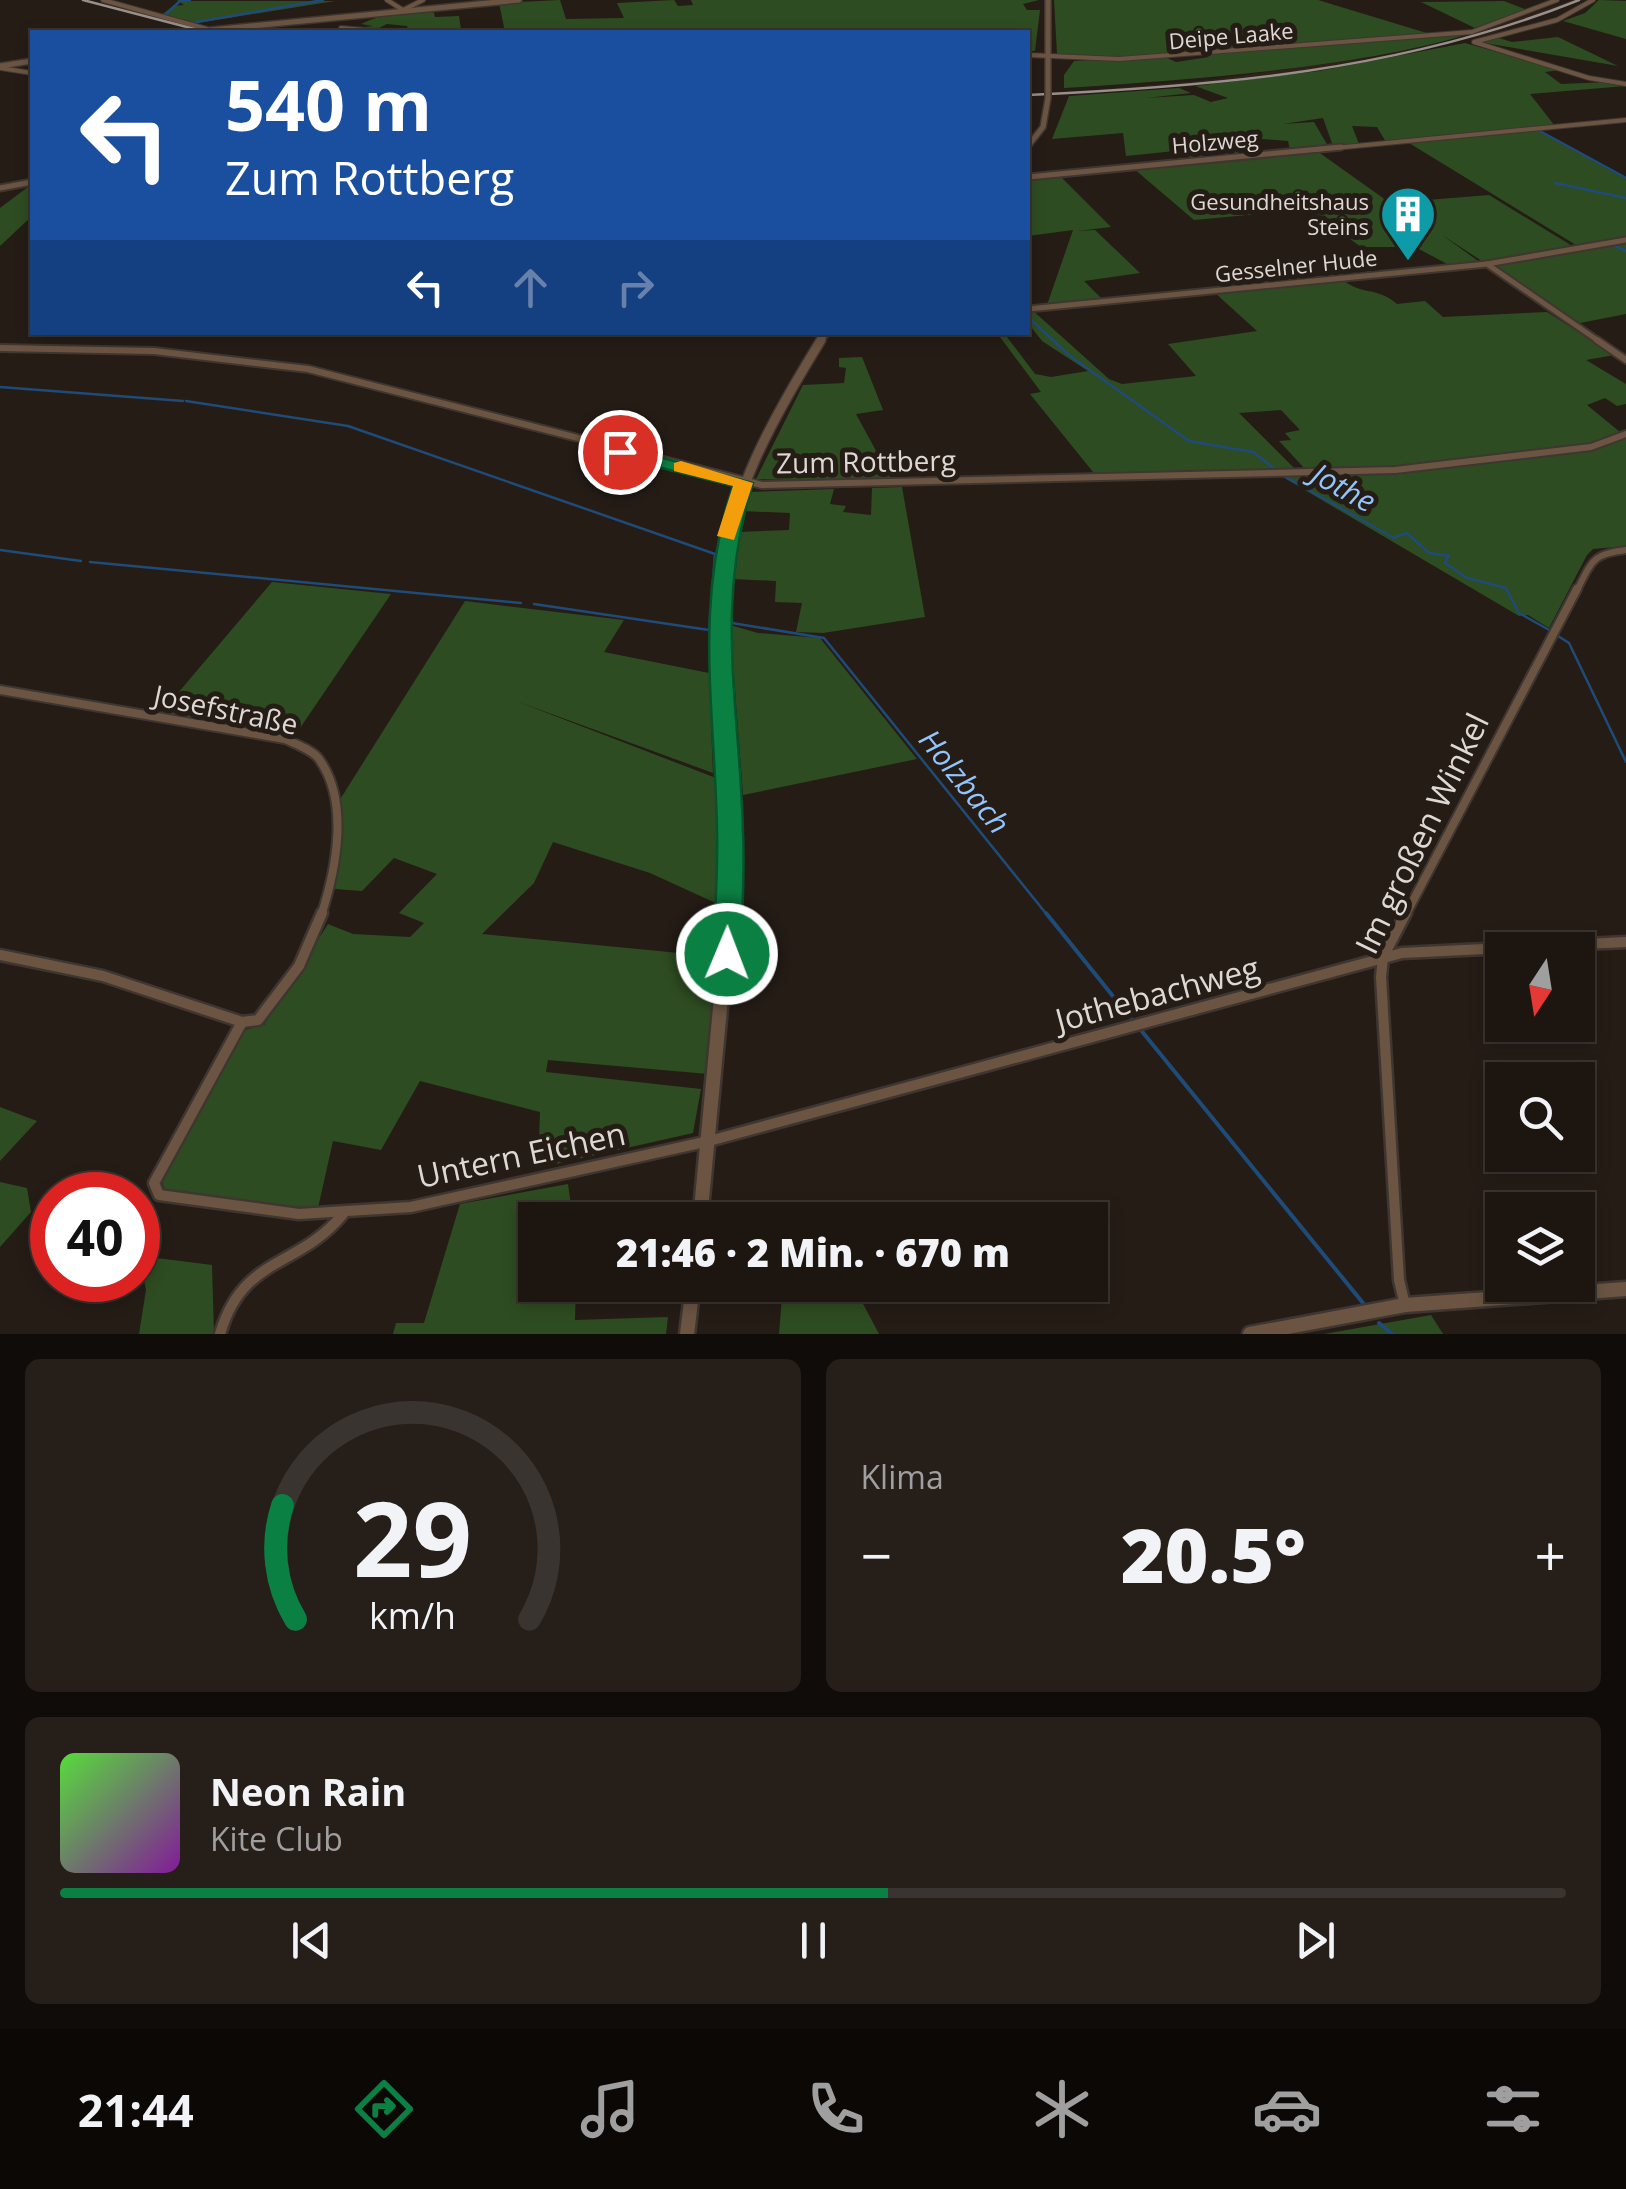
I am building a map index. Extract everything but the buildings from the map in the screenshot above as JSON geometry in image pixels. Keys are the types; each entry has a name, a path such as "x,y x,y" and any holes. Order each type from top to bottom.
{"street":[{"path":"103,0 207,29"},
{"path":"387,0 403,10"},
{"path":"403,10 423,0"},
{"path":"201,30 519,0"},
{"path":"1030,143 1043,127 1048,94 1048,0"},
{"name":"Deipe Laake","path":"1030,55 1118,58 1472,32 1557,0"},
{"path":"1593,0 1557,20 1474,42 1589,78 1626,84"},
{"path":"338,16 341,30"},
{"path":"0,67 30,61"},
{"path":"0,67 30,73"},
{"name":"Holzweg","path":"1030,177 1626,120"},
{"path":"0,188 30,182"},
{"name":"Gesselner Hude","path":"1030,308 1486,264 1626,240"},
{"path":"1486,264 1626,360"},
{"path":"702,1202 727,954 730,832 718,595 728,530 744,483 824,335"},
{"name":"Zum Rottberg","path":"0,348 190,350 254,359 744,483 811,488 1395,470 1591,447 1626,434"},
{"name":"Im großen Winkel","path":"1405,1306 1400,1296 1384,957 1593,559 1601,553 1626,550"},
{"name":"Josefstraße","path":"0,690 285,738 318,756 326,768 336,811 328,907 312,941 266,1012 258,1020 242,1022"},
{"name":"Jothebachweg","path":"709,1141 1384,957 1626,942"},
{"path":"0,954 102,976 242,1022"},
{"name":"Untern Eichen","path":"242,1022 154,1183 159,1195 258,1211 343,1214 411,1207 709,1141"},
{"path":"220,1334 236,1290 255,1271 330,1235 343,1214"},
{"path":"1250,1334 1405,1306 1626,1289"},
{"path":"687,1334 691,1302"}],"shaded area":[{"path":"1572,0 1584,0 1491,34 1365,62 1205,84 1030,96 1207,80 1370,58 1455,40"}],"green space":[{"path":"177,0 335,1 191,24 160,16 173,6 184,5"},
{"path":"560,0 566,19 624,18 617,3 674,0 678,6 693,5 691,0 1039,0 1023,4 1027,10 1040,10 1035,51 1030,51 1030,30 505,30 499,3"},
{"path":"1054,0 1318,0 1430,34 1469,34 1327,64 1064,88 1064,75 1074,61 1163,56 1176,62 1209,57 1200,53 1109,57 1057,54"},
{"path":"1599,0 1626,1 1626,39 1563,21 1585,13"},
{"path":"1504,1 1527,10 1475,28 1421,2"},
{"path":"433,9 435,17 459,16 461,30 408,30 407,26 387,24 375,30 343,29 373,26 361,24"},
{"path":"1492,36 1512,42 1558,37 1618,66 1479,42"},
{"path":"1465,43 1560,70 1545,72 1561,84 1608,82 1626,86 1530,94 1555,126 1386,142 1377,127 1352,126 1359,144 1333,146 1323,118 1283,124 1314,122 1328,146 1290,150 1288,141 1239,137 1243,155 1184,160 1185,150 1126,156 1123,133 1052,139 1069,96 1179,88 1191,93 1146,98 1194,95 1211,102 1228,98 1195,86 1319,71"},
{"path":"1535,129 1626,179 1626,238 1576,245 1409,143"},
{"path":"1317,151 1390,203 1489,195 1574,247 1485,263 1442,235 1481,263 1451,266 1415,247 1361,247 1311,211 1345,206 1194,220 1133,168"},
{"path":"1059,175 1111,227 1077,231 1095,230 1140,273 1084,281 1103,300 1047,305 1073,230 1030,236 1030,179"},
{"path":"30,186 30,218 0,246 0,208"},
{"path":"1626,242 1626,314 1580,323 1492,266"},
{"path":"1342,279 1397,304 1425,301 1443,317 1547,312 1615,355 1586,360 1626,384 1626,404 1617,406 1605,398 1587,405 1620,432 1587,444 1395,468 1306,470 1279,441 1291,440 1285,433 1300,430 1281,410 1239,413 1296,470 1097,477 1030,394 1041,392 998,335 1006,335 1035,374 1051,377 1088,371 1042,341 1030,326 1031,309 1109,379 1122,384 1196,376 1168,344 1257,331 1214,292"},
{"path":"862,357 883,410 856,414 893,482 756,479 803,385 844,383 846,368 839,367 839,358"},
{"path":"1626,437 1626,546 1593,549 1587,555 1549,628 1528,615 1519,616 1281,476 1401,473 1596,449"},
{"path":"902,487 925,617 823,633 796,632 802,603 775,602 776,581 732,579 739,532 789,530 790,513 741,511 748,492 834,489 830,504 846,506 843,512 871,515 872,488"},
{"path":"272,582 391,594 296,734 161,713"},
{"path":"465,601 624,620 604,652 709,673 713,773 516,701 716,778 720,905 650,873 553,842 534,883 482,934 721,957 708,1074 548,1060 546,1072 701,1089 693,1133 538,1168 540,1112 420,1081 381,1150 333,1141 318,1208 262,1206 166,1192 162,1182 245,1030 264,1025 328,924 353,934 410,937 424,923 399,913 437,874 394,858 362,891 335,889 339,801"},
{"path":"730,625 758,633 820,638 917,759 743,795"},
{"path":"0,1107 37,1121 0,1161"},
{"path":"0,1182 27,1188 30,1213 0,1247"},
{"path":"568,1184 570,1202 518,1202 518,1302 576,1302 575,1320 668,1317 666,1334 393,1334 396,1323 424,1323 460,1204"},
{"path":"160,1258 212,1265 214,1334 139,1334 144,1302 160,1302"},
{"path":"782,1302 862,1302 879,1334 779,1334"},
{"path":"1431,1315 1443,1334 1324,1334"}],"waterway":[{"path":"163,17 180,1 190,0"},
{"path":"191,23 323,0"},
{"path":"159,19 200,29"},
{"path":"1538,130 1626,178"},
{"path":"1555,183 1626,198"},
{"path":"1613,245 1626,251"},
{"name":"Jothe","path":"1030,319 1070,356 1189,441 1253,452 1276,470"},
{"path":"0,387 183,401"},
{"path":"186,401 348,426 715,554 709,630 534,604"},
{"name":"Jothe","path":"1282,475 1394,538 1407,533 1429,553 1449,556 1445,563 1467,578 1506,588 1519,613 1551,631"},
{"path":"0,550 81,561"},
{"path":"90,562 521,603"},
{"name":"Holzbach","path":"732,623 824,638 1048,916"},
{"name":"Jothe","path":"1558,636 1569,643 1626,762"},
{"name":"Holzbach","path":"1046,913 1133,1021"},
{"name":"Holzbach","path":"1140,1029 1363,1303"},
{"name":"Holzbach","path":"1379,1323 1392,1334"}],"railway":[{"path":"83,0 198,30"},
{"path":"1030,95 1239,80 1308,71 1445,44 1579,0"}],"slow traffic":[{"path":"681,467 744,483 727,536"}],"place":[{"name":"Gesundheitshaus Steins","path":"1408,263"}],"route":[{"path":"620,452 744,483 728,530 719,580 717,623 730,832 727,954"}]}
